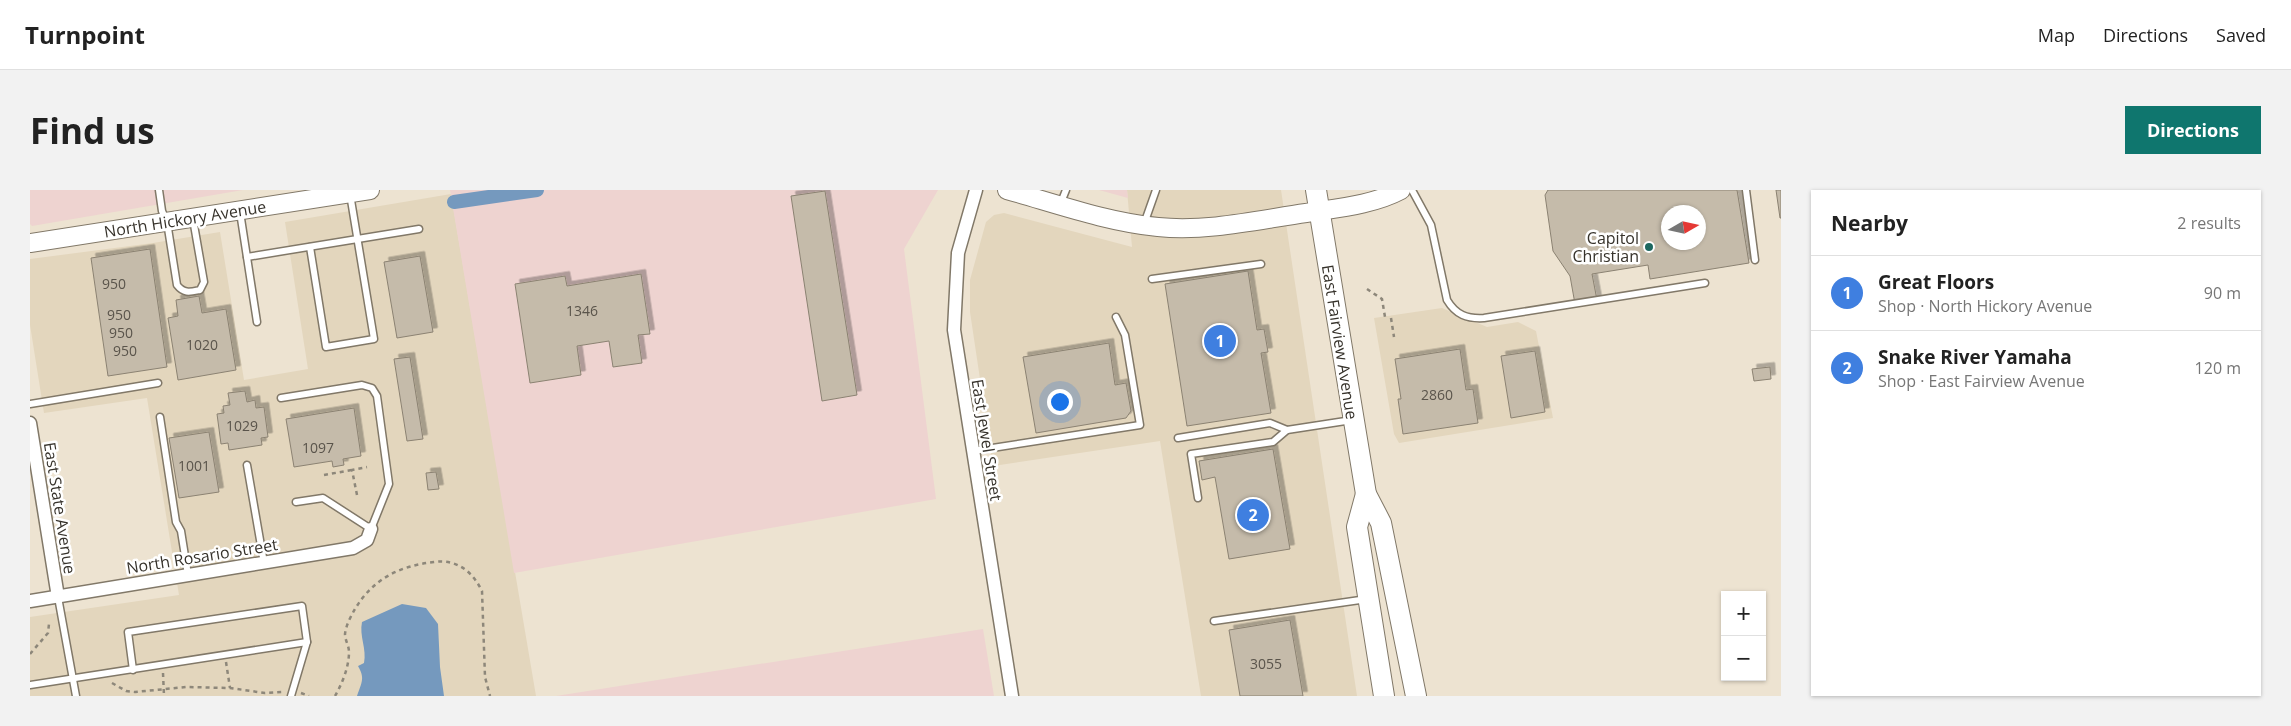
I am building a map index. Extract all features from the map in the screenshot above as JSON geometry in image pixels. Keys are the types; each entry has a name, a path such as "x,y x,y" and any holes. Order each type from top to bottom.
{"main road":[{"name":"East Fairview Avenue","path":"1316,190 1366,494 1381,523 1416,696"},
{"name":"East Fairview Avenue","path":"1366,494 1357,527 1384,696"}],"street":[{"name":"North Hickory Avenue","path":"30,243 370,190"},
{"name":"East Jewel Street","path":"976,190 958,253 954,330 1012,696"},
{"path":"1007,190 1063,198 1104,218 1160,227 1214,226 1319,211 1378,200 1401,190"},
{"name":"East State Avenue","path":"30,423 58,597"},
{"name":"North Rosario Street","path":"30,601 353,548 367,540 371,529"}],"lane":[{"path":"160,190 162,211 167,222 177,285 181,291 186,292 200,290 204,282 193,218"},
{"path":"1143,225 1156,190"},
{"path":"1412,190 1431,225 1447,300 1452,308 1466,317 1484,318 1705,283"},
{"path":"1746,190 1755,260"},
{"path":"310,246 326,347 374,339 350,193"},
{"path":"240,210 257,322"},
{"path":"247,257 419,229"},
{"path":"1152,279 1261,264"},
{"path":"973,451 1140,425 1125,334 1116,317"},
{"path":"30,404 158,383"},
{"path":"281,398 362,385 372,388 377,396 389,484 371,529 323,498 296,502"},
{"path":"160,417 176,522 181,531 188,575"},
{"path":"1178,438 1270,423 1287,430 1353,420"},
{"path":"1198,498 1191,454 1273,442 1287,430"},
{"path":"248,466 264,562"},
{"path":"58,597 76,696"},
{"path":"1214,620 1368,598"},
{"path":"133,670 128,632 302,606 307,642 291,696"},
{"path":"30,685 307,642"}],"path":[{"path":"1367,289 1382,299 1385,317"},
{"path":"1391,318 1394,336"},
{"path":"324,475 367,467"},
{"path":"352,470 357,495"},
{"path":"335,696 347,664 349,651 345,634 347,626 364,595 384,577 425,563 438,562 449,562 461,566 477,580 482,591 485,676 490,696"},
{"path":"30,654 48,633 49,624"},
{"path":"228,674 230,688"},
{"path":"106,684 114,682 126,691 135,692 165,690 186,686 230,688 265,693 282,692"},
{"path":"164,683 164,696"}],"shaded area":[{"path":"30,190 243,190 32,226 30,224"},
{"path":"450,190 938,190 904,249 936,499 514,573"},
{"path":"1099,190 1127,190 1128,198"},
{"path":"1127,190 1281,190 1357,696 1201,696 1160,441 993,466 970,312 970,280 986,222 994,215 1004,213 1132,247"},
{"path":"451,194 536,696 30,696 30,617 179,595 147,398 44,413 30,325 30,259 220,232 244,380 308,369 285,222"},
{"path":"1442,308 1487,327 1518,322 1536,331 1553,418 1399,443 1394,434 1374,318"},
{"path":"983,629 994,696 556,696"}],"water":[{"path":"402,604 426,608 438,624 440,667 444,696 357,696 362,680 362,674 358,666 364,663 365,658 361,632 362,622"}],"building":[{"name":"Capitol Christian","path":"1548,190 1737,190 1749,263 1650,279 1648,265 1592,274 1597,300 1575,304 1570,276 1553,251 1545,195"},
{"path":"1776,190 1781,190 1781,218 1780,218"},
{"path":"825,191 857,395 822,401 791,196"},
{"path":"150,249 167,367 108,376 91,258"},
{"path":"420,256 433,332 397,338 384,262"},
{"path":"1248,271 1257,330 1264,329 1268,352 1261,353 1271,413 1187,426 1165,284"},
{"path":"641,274 650,334 638,335 642,363 613,367 609,341 577,346 581,375 530,383 515,284 565,276 567,286"},
{"path":"199,296 202,313 226,309 236,370 178,380 168,318 178,316 176,300"},
{"path":"1109,343 1115,385 1126,383 1131,411 1126,418 1036,433 1023,357"},
{"path":"1460,349 1466,390 1473,389 1478,423 1403,434 1398,399 1401,399 1395,359"},
{"path":"1535,351 1545,412 1511,418 1501,356"},
{"path":"410,357 423,439 407,441 394,359"},
{"path":"1770,367 1771,379 1754,381 1752,369"},
{"path":"245,391 247,402 255,400 256,408 264,407 268,437 261,438 262,445 229,450 228,443 221,444 217,414 224,413 223,406 230,405 228,393"},
{"path":"354,408 361,456 343,459 344,465 333,467 332,461 294,467 286,419"},
{"path":"209,432 219,492 179,498 169,438"},
{"path":"1273,449 1290,549 1229,559 1215,477 1202,480 1199,461"},
{"path":"436,472 439,489 428,490 426,473"},
{"path":"1290,620 1303,696 1240,696 1229,630"}],"waterway":[{"path":"454,202 537,190"}],"place":[{"name":"Capitol Christian","path":"1649,247"},
{"name":"Great Floors","path":"1220,341"},
{"name":"Snake River Yamaha","path":"1253,515"}]}
